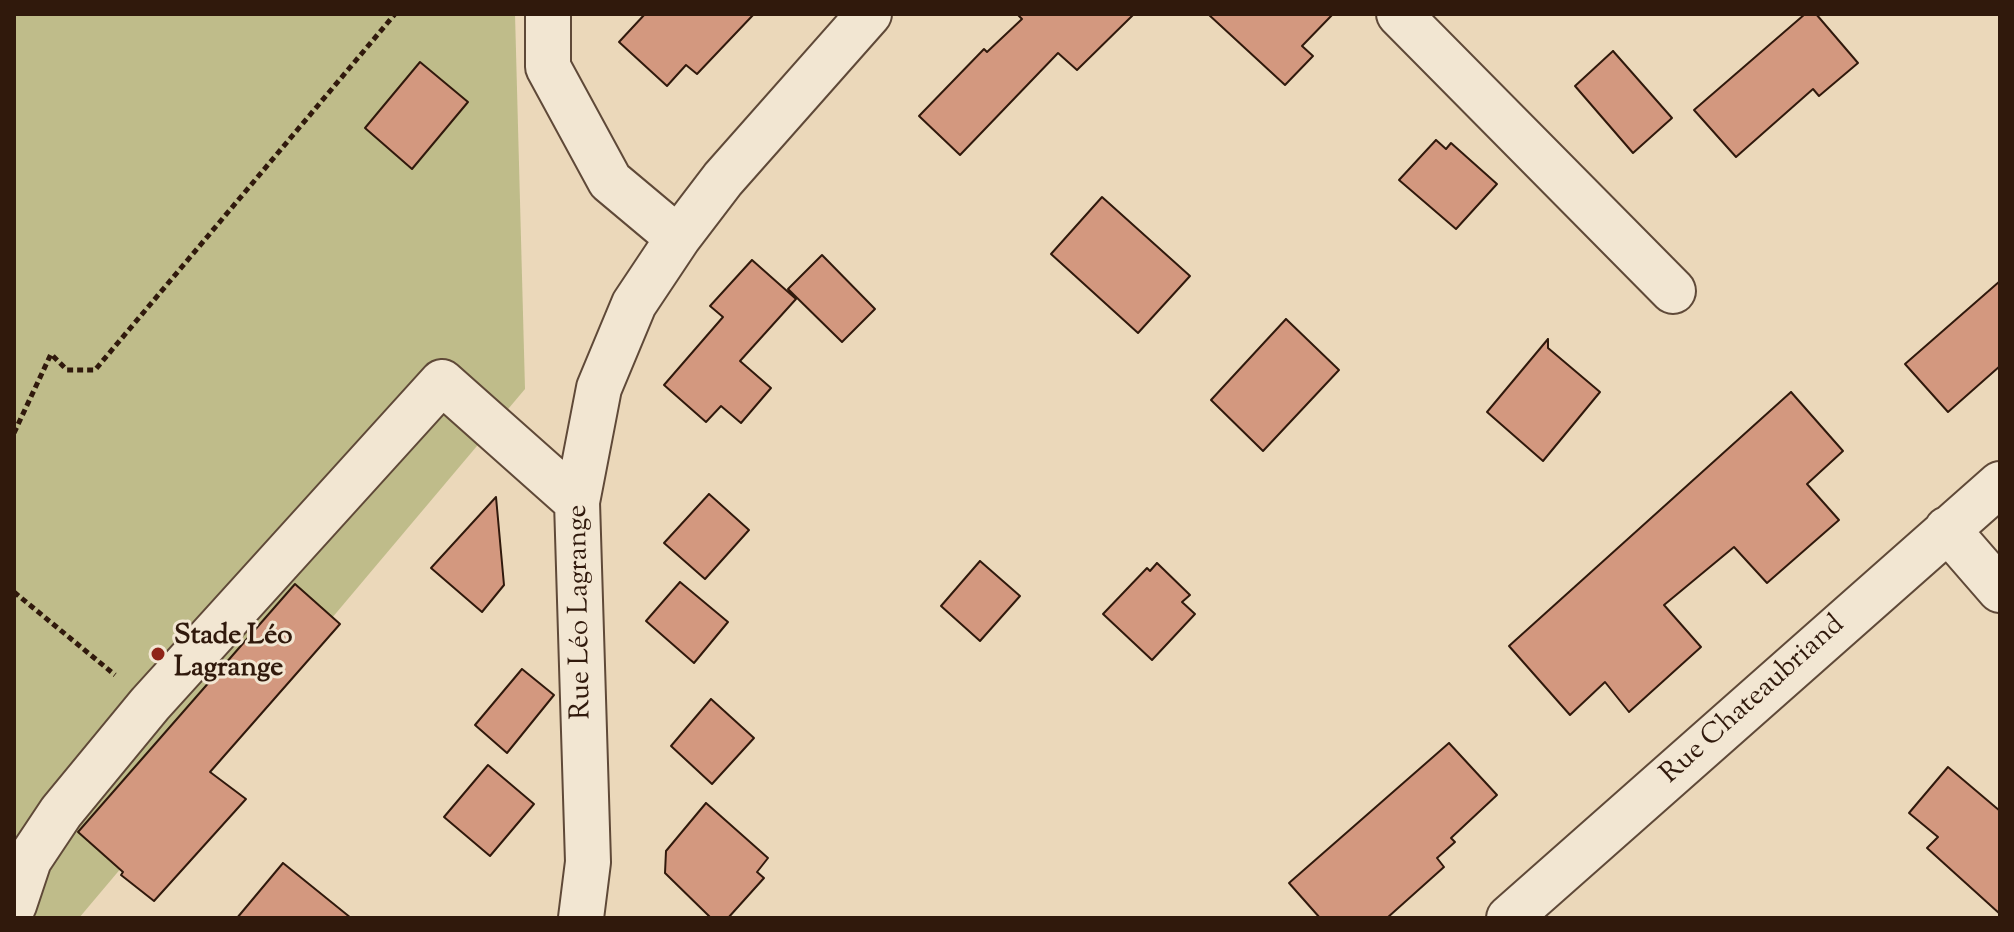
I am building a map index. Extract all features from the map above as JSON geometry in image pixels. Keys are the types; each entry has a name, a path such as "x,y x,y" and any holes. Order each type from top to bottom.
{"street":[{"path":"548,14 548,67 610,181 678,238"},
{"name":"Rue Léo Lagrange","path":"581,918 588,862 577,502 599,388 634,304 678,238 723,179 869,14"},
{"path":"1399,14 1673,291"},
{"path":"14,905 29,860 61,812 150,704 442,382 577,502"},
{"name":"Rue Chateaubriand","path":"1509,918 2000,484"},
{"path":"1947,529 2000,590"}],"path":[{"path":"14,433 51,354 67,370 95,370 395,14"},
{"path":"14,592 150,704"}],"shaded area":[{"name":"Stade Léo Lagrange","path":"14,14 515,14 525,389 79,918 14,918"}],"building":[{"path":"645,14 754,14 697,74 686,65 667,86 619,42"},
{"path":"1017,14 1134,14 1077,70 1058,53 960,155 919,116 984,49 987,52 1022,19"},
{"path":"1208,14 1333,14 1302,46 1313,56 1285,85"},
{"path":"1805,14 1816,14 1858,63 1819,96 1813,89 1736,157 1694,110"},
{"path":"1613,51 1672,118 1633,153 1575,86"},
{"path":"420,62 468,102 412,169 365,128"},
{"path":"1436,140 1446,149 1451,143 1497,184 1456,229 1399,180"},
{"path":"1102,197 1190,276 1138,333 1051,254"},
{"path":"822,255 875,309 842,342 788,289"},
{"path":"752,260 796,299 740,361 771,388 741,423 721,406 706,422 664,385 723,317 710,306"},
{"path":"2000,281 2000,366 1948,412 1905,364"},
{"path":"1286,319 1339,370 1263,451 1211,400"},
{"path":"1548,339 1548,348 1600,392 1543,461 1487,412"},
{"path":"1791,392 1843,451 1807,484 1839,520 1767,583 1734,547 1664,605 1701,647 1629,712 1605,682 1570,715 1509,646"},
{"path":"709,494 749,530 705,579 664,543"},
{"path":"496,497 504,585 482,612 431,568"},
{"path":"980,561 1020,596 980,641 941,606"},
{"path":"1157,563 1190,595 1182,602 1195,614 1152,660 1103,614 1147,568 1150,571"},
{"path":"680,582 728,622 694,663 646,621"},
{"path":"295,584 340,624 210,772 246,799 154,901 121,875 123,872 78,832"},
{"path":"522,669 554,695 507,753 475,725"},
{"path":"711,699 754,738 712,784 671,746"},
{"path":"1449,743 1497,795 1451,838 1455,842 1437,858 1444,867 1387,918 1320,918 1289,883"},
{"path":"488,765 534,804 490,856 444,817"},
{"path":"1948,767 2000,811 2000,914 1927,848 1938,837 1909,813"},
{"path":"706,803 768,858 757,872 764,878 728,918 711,918 665,873 666,851"},
{"path":"283,863 351,918 237,918"}],"place":[{"name":"Stade Léo Lagrange","path":"158,654"}]}
